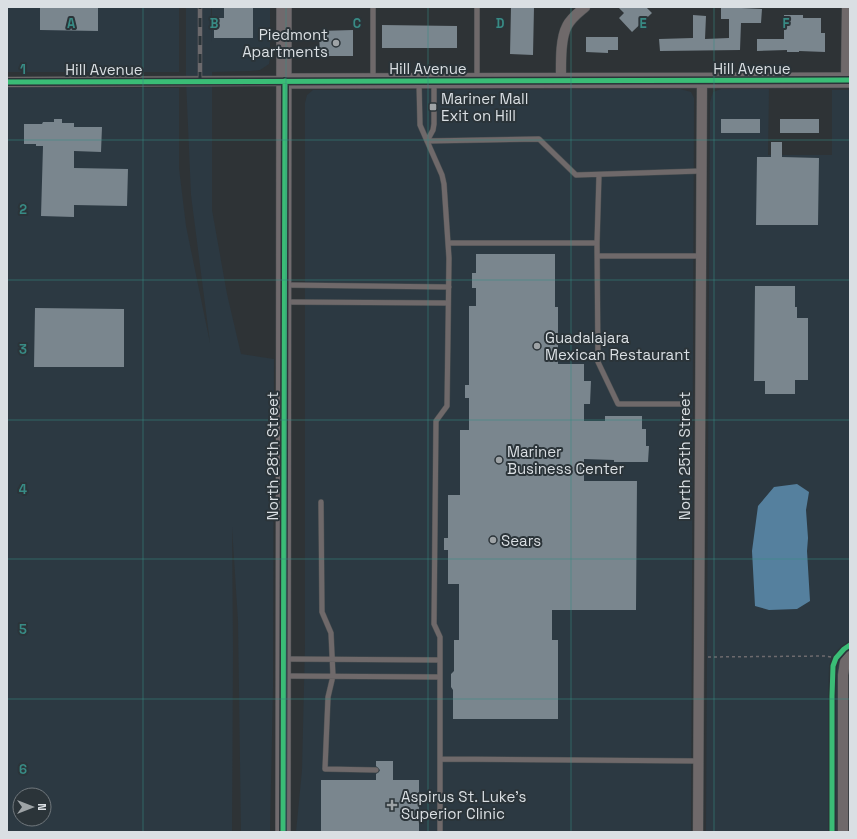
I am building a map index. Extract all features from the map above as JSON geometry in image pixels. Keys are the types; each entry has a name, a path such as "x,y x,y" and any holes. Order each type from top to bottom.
{"main road":[{"name":"North 28th Street","path":"283,832 285,302 284,7"},
{"name":"Hill Avenue","path":"285,81 848,80"}],"street":[{"path":"561,80 563,37 566,27 572,18 585,7"},
{"path":"847,7 848,80"},
{"name":"North 25th Street","path":"698,832 702,80"},
{"name":"Hill Avenue","path":"7,82 285,81"},
{"path":"842,656 845,662 843,675 843,832"}],"lane":[{"path":"373,7 373,80"},
{"path":"477,80 478,7"},
{"path":"419,80 419,122 442,175 444,184 448,243 449,287 447,406 436,421 434,624 440,637 440,832"},
{"path":"427,141 433,130 434,124 434,80"},
{"path":"427,141 539,139 576,175 701,171"},
{"path":"599,175 598,362 618,404 684,404"},
{"path":"448,243 598,243"},
{"path":"598,256 700,256"},
{"path":"285,285 449,287"},
{"path":"285,302 448,303"},
{"path":"321,502 322,612 331,633 333,676 328,697 325,769 376,770"},
{"path":"284,659 440,660"},
{"path":"284,676 440,677"},
{"path":"440,759 698,761"}],"path":[{"path":"698,657 842,656"},
{"path":"833,666 842,656"}],"shaded area":[{"path":"7,7 179,7 179,72 7,72"},
{"path":"186,7 211,7 212,43 212,7 270,7 269,64 260,70 212,72 212,210 227,294 241,354 274,359 273,688 270,832 241,832 238,621 232,527 232,832 7,832 7,87 179,88 179,168 186,226 210,343 191,195 186,80"},
{"name":"Mariner Business Center","path":"680,89 691,92 694,98 691,832 296,832 302,770 305,645 305,103 307,95 313,90"},
{"path":"721,89 769,89 768,155 832,155 832,90 850,90 850,651 841,660 838,671 837,832 706,832 710,102 713,92"}],"water":[{"path":"797,484 809,492 806,510 810,601 797,609 769,610 755,606 752,551 758,506 774,487"}],"building":[{"path":"40,7 98,7 98,31 40,30"},
{"path":"224,7 253,7 253,38 214,38 214,18 224,18"},
{"path":"511,7 534,7 533,55 510,54"},
{"path":"618,7 646,7 652,13 632,32 619,18 624,13"},
{"path":"721,7 762,9 761,23 741,23 740,50 660,51 659,39 693,38 693,15 706,16 705,39 729,38 729,19 721,19"},
{"path":"784,15 803,15 803,18 821,18 821,33 825,33 825,52 787,52 787,50 757,51 757,39 784,39"},
{"path":"382,25 457,26 457,48 382,48"},
{"name":"Piedmont Apartments","path":"353,30 353,56 320,56 319,31"},
{"path":"586,37 618,37 618,50 608,50 608,53 586,52"},
{"path":"54,119 62,119 62,123 74,123 74,127 102,127 101,152 74,151 74,168 128,169 127,206 74,205 74,217 41,216 43,146 36,146 36,144 24,144 24,124 54,122"},
{"path":"721,119 760,119 760,133 721,133"},
{"path":"780,119 819,119 819,133 780,133"},
{"path":"771,142 782,142 782,157 819,158 818,225 756,225 757,157 771,157"},
{"path":"476,254 555,254 555,307 558,307 558,364 584,364 584,381 591,381 590,404 584,404 584,421 605,421 605,416 642,416 642,429 646,429 646,446 649,446 648,462 614,462 614,460 584,459 584,481 637,481 636,610 552,610 552,640 558,640 558,719 453,719 453,690 451,687 451,674 454,671 454,640 459,640 459,584 448,584 448,550 444,550 444,538 448,538 448,495 460,495 460,430 469,430 469,398 465,398 465,385 469,385 469,306 476,306 476,288 472,288 472,273 476,273"},
{"path":"755,286 795,286 795,307 797,307 797,318 808,318 808,380 795,380 795,394 765,394 765,381 754,381"},
{"path":"35,308 124,309 124,367 34,367"},
{"path":"376,761 393,761 393,780 419,780 419,832 321,832 321,780 376,780 376,774 380,770 376,766"}],"railway":[{"path":"200,7 200,81"}],"cycle path":[{"path":"7,82 850,80"},
{"path":"283,832 285,81"},
{"path":"832,832 833,666 836,658 850,645"}],"place":[{"name":"Piedmont Apartments","path":"336,43"},
{"name":"Mariner Mall Exit on Hill","path":"433,107"},
{"name":"Guadalajara Mexican Restaurant","path":"537,346"},
{"name":"Mariner Business Center","path":"499,460"},
{"name":"Sears","path":"493,540"},
{"name":"Aspirus St. Luke's Superior Clinic","path":"392,805"}]}
